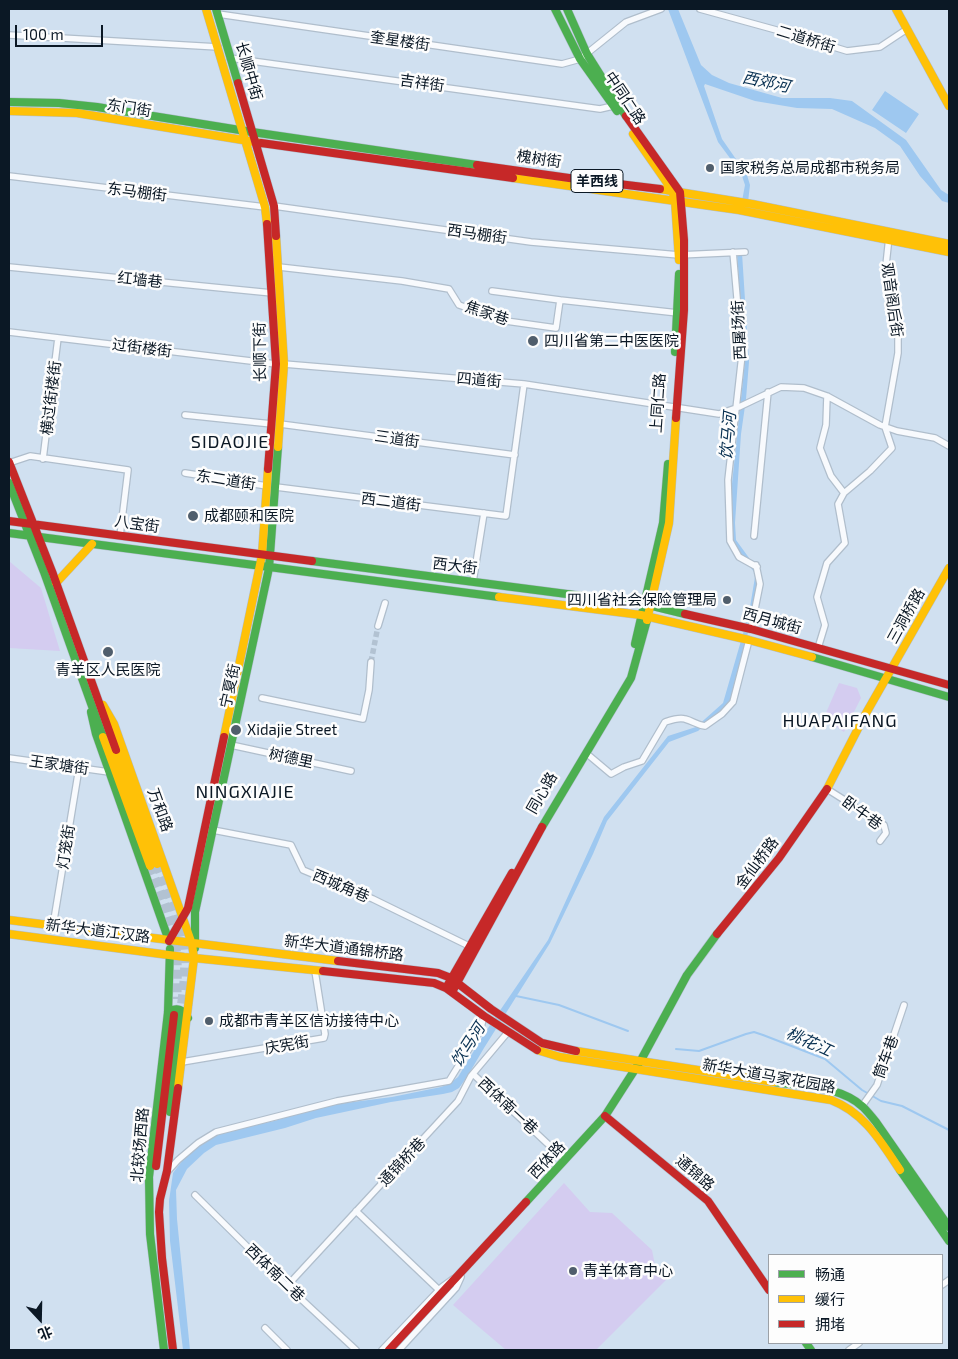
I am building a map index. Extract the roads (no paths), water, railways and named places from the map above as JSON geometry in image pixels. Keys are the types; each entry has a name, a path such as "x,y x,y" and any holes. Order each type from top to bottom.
{"main road":[{"name":"长顺中街","path":"206,9 244,140"},
{"name":"中同仁路","path":"555,9 613,106 676,191 678,201"},
{"path":"567,9 584,56 676,191"},
{"path":"896,9 949,106"},
{"name":"长顺中街","path":"217,11 256,142"},
{"name":"东门街","path":"9,102 59,103 97,107 242,130"},
{"name":"东门街","path":"9,112 77,113 244,140"},
{"name":"槐树街","path":"242,130 570,178 676,191 889,236 949,252"},
{"name":"槐树街","path":"244,140 678,201 889,236 949,244"},
{"name":"长顺下街","path":"244,140 265,207 280,364"},
{"name":"长顺下街","path":"256,142 274,206 279,267 280,364 276,424 276,487 266,556 260,567"},
{"name":"上同仁路","path":"647,605 663,523 674,407 682,255 678,201"},
{"path":"674,407 684,310 682,255"},
{"name":"长顺下街","path":"269,568 266,556 267,486 276,424"},
{"name":"万和路","path":"9,462 95,689 154,865 9,483"},
{"path":"9,504 15,498"},
{"name":"八宝街","path":"9,521 266,556"},
{"name":"八宝街","path":"9,533 260,567"},
{"path":"56,583 92,544"},
{"name":"西大街","path":"266,556 647,605"},
{"name":"西大街","path":"260,567 644,616"},
{"name":"宁夏街","path":"169,941 188,908 260,567"},
{"name":"宁夏街","path":"190,944 269,568"},
{"name":"三洞桥路","path":"886,677 949,568"},
{"name":"同心路","path":"472,948 630,674 647,605"},
{"name":"西月城街","path":"647,605 751,628 949,685"},
{"path":"449,990 549,815 631,678 644,616"},
{"name":"西月城街","path":"644,616 749,640 949,696"},
{"name":"金仙桥路","path":"641,1060 687,975 779,858 827,789 886,677"},
{"name":"万和路","path":"95,689 114,724 183,918 190,944"},
{"name":"万和路","path":"87,692 96,734 169,941"},
{"name":"新华大道江汉路","path":"9,920 190,944"},
{"name":"新华大道江汉路","path":"9,934 184,957"},
{"name":"北较场西路","path":"169,941 182,1062 167,1171 160,1199 160,1235 173,1350"},
{"name":"北较场西路","path":"164,1350 150,1234 149,1177 178,1015 194,958 190,944"},
{"name":"新华大道通锦桥路","path":"190,944 438,973 454,981 542,1044 641,1060"},
{"name":"新华大道通锦桥路","path":"184,957 434,983 449,990 507,1031"},
{"path":"160,1199 178,1015"},
{"path":"507,1031 537,1050 560,1057 636,1068"},
{"name":"西体路","path":"443,1289 463,1272 595,1129 641,1060"},
{"name":"新华大道马家花园路","path":"641,1060 825,1090 843,1095 862,1106 876,1122 949,1228"},
{"name":"新华大道马家花园路","path":"636,1068 841,1102 856,1112 870,1127 949,1241"},
{"name":"通锦路","path":"605,1116 708,1201 768,1289"},
{"path":"389,1350 443,1289"}],"street":[{"path":"584,56 626,22 661,9"},
{"name":"二道桥街","path":"700,9 847,51 880,46 907,29"},
{"name":"奎星楼街","path":"217,11 554,64 569,63 584,56"},
{"path":"9,35 218,47"},
{"name":"吉祥街","path":"230,58 600,109 613,106"},
{"name":"东马棚街","path":"9,176 265,207"},
{"name":"西马棚街","path":"274,206 531,242 682,255"},
{"name":"观音阁后街","path":"885,427 898,353 897,325 886,265 889,236"},
{"name":"西屠场街","path":"733,252 742,356 738,407 728,480 730,541 739,557 756,566 760,584 751,628"},
{"path":"682,255 745,252"},
{"name":"焦家巷","path":"279,267 449,289 459,304 506,321 556,328 560,300"},
{"name":"红墙巷","path":"9,268 272,293"},
{"path":"492,290 560,300 678,313"},
{"name":"过街楼街","path":"9,332 280,364"},
{"name":"横过街楼街","path":"43,459 58,338"},
{"name":"四道街","path":"280,364 524,384 719,414 781,387 804,388 827,396 885,427 935,438 949,446"},
{"path":"514,455 524,384"},
{"path":"754,536 768,392"},
{"path":"827,396 826,425 820,448 831,476 844,493"},
{"name":"三道街","path":"185,415 276,424 514,455"},
{"path":"818,648 825,626 817,597 827,564 845,543 838,504 844,493 870,471 892,448 885,427"},
{"name":"西二道街","path":"276,487 506,516 514,455"},
{"path":"9,462 30,456 128,470 120,536"},
{"name":"东二道街","path":"185,473 267,486"},
{"path":"473,582 484,513"},
{"path":"378,626 385,603"},
{"path":"586,753 611,774 624,767 642,762 665,722 674,719 685,719 696,725 704,726 722,714 733,702 749,640"},
{"path":"262,698 363,719 369,690 371,662"},
{"name":"树德里","path":"231,745 351,771"},
{"name":"王家塘街","path":"9,758 109,772"},
{"name":"灯笼街","path":"53,926 79,768"},
{"name":"卧牛巷","path":"827,789 884,825 886,833 880,841"},
{"name":"西城角巷","path":"213,830 291,845 303,870 373,899 472,948"},
{"name":"庆宪街","path":"182,1062 324,1038 326,1034 315,971"},
{"name":"筒车巷","path":"862,1106 877,1085 904,1005"},
{"path":"167,1171 198,1143 216,1132 337,1101 449,1081 480,1032 485,1016"},
{"name":"通锦桥巷","path":"287,1286 458,1101 473,1074 507,1031"},
{"name":"西体南一巷","path":"473,1074 565,1160"},
{"name":"西体南二巷","path":"195,1194 287,1286 356,1350"},
{"path":"356,1211 443,1289"},
{"name":"西体路","path":"399,1350 456,1288 463,1272"},
{"name":"西体路","path":"382,1350 443,1289"},
{"path":"265,1328 288,1350"}],"water":[{"path":"668,9 678,9 701,65 712,75 729,83 782,98 830,98 852,101 906,140 941,190 949,195 949,203 942,201 920,176 900,146 875,128 832,109 797,108 755,101 705,84 704,86 722,139 747,175 750,185 748,202 742,201 745,185 741,173 718,142"},
{"path":"885,91 919,114 906,133 872,110"},
{"path":"737,253 742,253 749,362 741,434 735,523 736,540 752,562 760,582 735,687 729,703 698,731 669,742 607,821 550,943 459,1088 443,1094 391,1102 316,1118 285,1128 216,1145 187,1169 176,1190 177,1219 190,1350 183,1350 170,1241 169,1201 173,1173 185,1157 203,1141 218,1132 274,1121 322,1106 392,1097 441,1087 458,1077 486,1031 548,940 604,817 668,736 696,727 723,703 749,613 755,577 754,572 730,540 729,512 745,361"}],"waterway":[{"name":"桃花江","path":"516,996 559,1005 628,1031"},
{"name":"桃花江","path":"676,1049 699,1051 754,1032 825,1059 862,1090 881,1101 902,1106 949,1130"}],"tunnel":[{"path":"371,662 378,626"},
{"path":"157,864 180,928 184,950 184,975 180,1016"},
{"path":"150,866 172,927 177,961 177,999"}],"place":[{"name":"国家税务总局成都市税务局","path":"710,168"},
{"name":"四川省第二中医医院","path":"533,341"},
{"name":"成都颐和医院","path":"193,516"},
{"name":"四川省社会保险管理局","path":"727,600"},
{"name":"青羊区人民医院","path":"108,652"},
{"name":"Xidajie Street","path":"236,730"},
{"name":"成都市青羊区信访接待中心","path":"209,1021"},
{"name":"青羊体育中心","path":"573,1271"}],"district":[{"name":"SIDAOJIE","path":"230,442"},
{"name":"HUAPAIFANG","path":"840,721"},
{"name":"NINGXIAJIE","path":"245,792"}],"water label":[{"name":"西郊河","path":"766,82"},
{"name":"饮马河","path":"728,436"},
{"name":"饮马河","path":"468,1045"}]}
